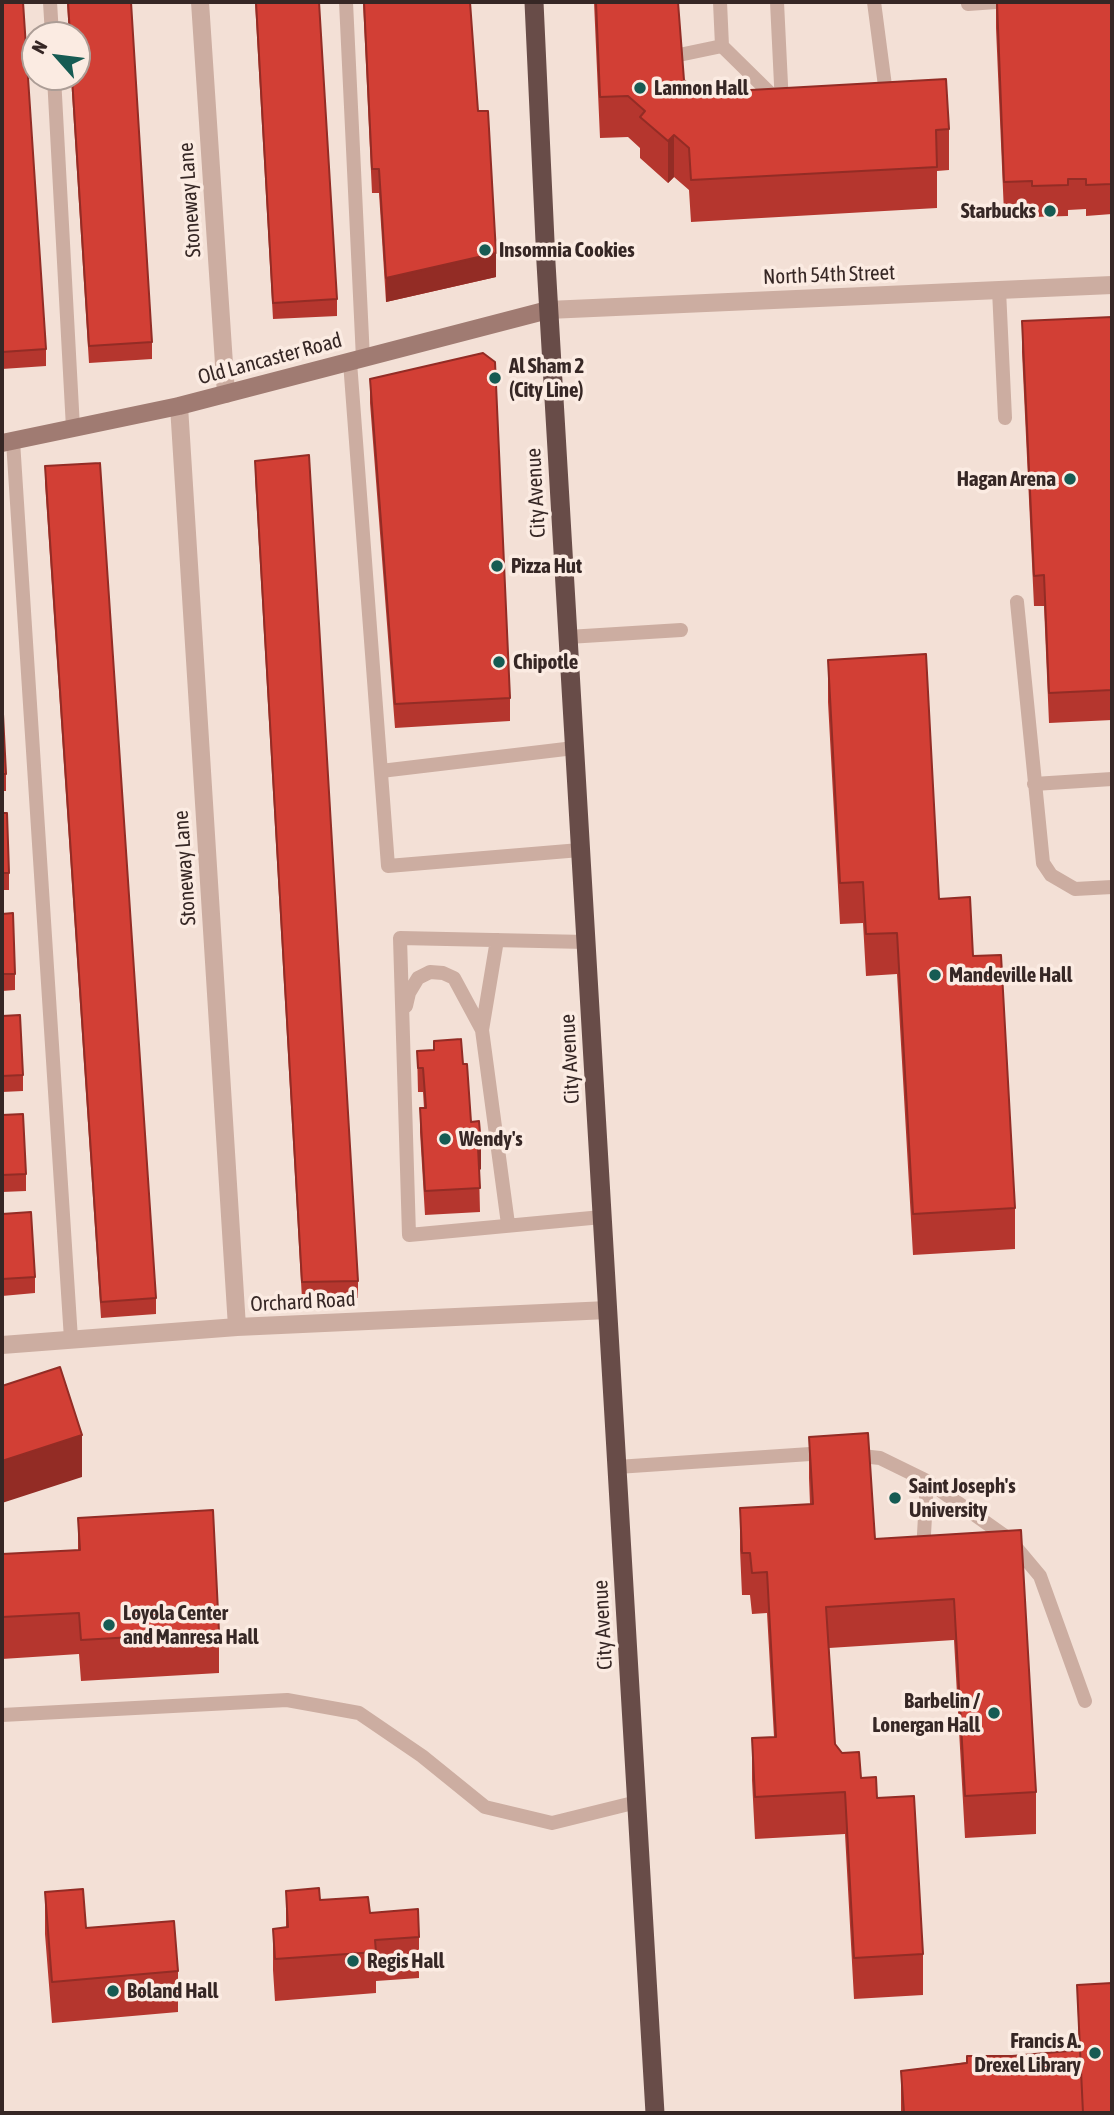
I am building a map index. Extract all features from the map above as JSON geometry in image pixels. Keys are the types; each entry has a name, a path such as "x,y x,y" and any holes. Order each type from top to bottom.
{"highway":[{"name":"City Avenue","path":"534,2 548,310 655,2113"}],"main road":[{"name":"Old Lancaster Road","path":"7,442 178,406 548,310"}],"street":[{"name":"Stoneway Lane","path":"200,2 226,394"},
{"name":"North 54th Street","path":"548,310 1112,285"},
{"name":"Stoneway Lane","path":"178,406 237,1327"},
{"name":"Orchard Road","path":"2,1345 237,1327 607,1310"}],"lane":[{"path":"50,2 51,21"},
{"path":"346,2 356,360 388,866 580,850"},
{"path":"720,2 722,46 779,102 792,120"},
{"path":"777,2 779,102"},
{"path":"874,2 888,110"},
{"path":"968,4 996,2"},
{"path":"679,55 722,46"},
{"path":"55,91 73,428"},
{"path":"999,290 1005,418"},
{"path":"7,442 71,1339"},
{"path":"1017,602 1044,863 1051,875 1075,888 1112,887"},
{"path":"568,637 681,630"},
{"path":"381,771 574,748"},
{"path":"1034,784 1112,779"},
{"path":"586,942 400,939 409,1235 602,1217"},
{"path":"497,940 482,1030 508,1224"},
{"path":"403,1024 409,993 418,978 430,972 443,973 454,978 482,1030"},
{"path":"617,1467 811,1452 880,1458 927,1481 1009,1539 1040,1576 1085,1700"},
{"path":"923,1552 927,1481"},
{"path":"2,1715 287,1700 359,1713 422,1756 485,1807 552,1824 636,1802"}],"building":[{"path":"2,2 23,2 21,91 29,91 46,349 2,352"},
{"path":"68,2 131,2 152,342 89,346 73,91 91,91 91,21 69,21"},
{"path":"256,2 319,2 337,299 273,303"},
{"path":"364,2 470,2 478,111 488,111 496,253 386,278 379,169 372,169"},
{"path":"596,2 678,2 684,80 697,93 946,79 949,129 936,130 937,167 691,180 689,148 674,135 668,141 640,117 645,111 628,96 600,97"},
{"path":"997,2 1112,2 1112,184 1086,185 1086,179 1068,179 1068,185 1032,186 1032,181 1004,182"},
{"name":"Hagan Arena","path":"1112,317 1112,690 1049,693 1044,575 1034,576 1022,321"},
{"path":"483,353 495,362 510,698 395,704 370,379"},
{"path":"309,455 358,1281 302,1282 255,461"},
{"path":"100,463 156,1298 101,1302 45,466"},
{"name":"Mandeville Hall","path":"926,654 939,899 970,897 973,956 1001,955 1015,1208 913,1214 897,933 866,934 863,882 840,883 828,660"},
{"path":"3,714 6,774 2,774"},
{"path":"2,813 7,813 9,873 2,873"},
{"path":"13,913 15,974 2,974 2,914"},
{"path":"20,1015 23,1075 2,1076 2,1016"},
{"name":"Wendy's","path":"461,1039 463,1064 467,1064 471,1122 479,1121 480,1188 425,1191 420,1108 426,1108 423,1068 418,1068 417,1051 434,1050 434,1041"},
{"path":"23,1114 26,1174 2,1175 2,1115"},
{"path":"31,1212 35,1277 2,1279 2,1214"},
{"path":"60,1367 82,1435 2,1461 2,1386"},
{"name":"Barbelin / Lonergan Hall","path":"868,1433 875,1539 1021,1530 1036,1792 965,1796 954,1599 826,1607 835,1744 842,1753 859,1752 861,1778 876,1777 877,1798 914,1796 923,1954 854,1958 845,1792 755,1797 752,1738 776,1737 767,1572 752,1573 750,1553 742,1553 740,1508 813,1504 809,1437"},
{"path":"213,1510 219,1632 81,1640 79,1613 2,1617 2,1554 80,1550 78,1518"},
{"path":"319,1888 320,1900 368,1897 370,1913 418,1909 419,1937 375,1940 376,1952 275,1959 273,1929 288,1927 286,1891"},
{"path":"83,1889 86,1928 174,1921 178,1971 52,1982 45,1892"},
{"name":"Francis A. Drexel Library","path":"1112,1983 1112,2113 1083,2113 1077,1985"},
{"path":"1080,2050 1083,2113 904,2113 901,2071 967,2063 967,2056 1012,2056"}],"place":[{"name":"Lannon Hall","path":"640,88"},
{"name":"Starbucks","path":"1050,211"},
{"name":"Insomnia Cookies","path":"485,250"},
{"name":"Al Sham 2 (City Line)","path":"495,378"},
{"name":"Hagan Arena","path":"1070,479"},
{"name":"Pizza Hut","path":"497,566"},
{"name":"Chipotle","path":"499,662"},
{"name":"Mandeville Hall","path":"935,975"},
{"name":"Wendy's","path":"445,1139"},
{"name":"Saint Joseph's University","path":"895,1498"},
{"name":"Loyola Center and Manresa Hall","path":"109,1625"},
{"name":"Barbelin / Lonergan Hall","path":"994,1713"},
{"name":"Regis Hall","path":"353,1961"},
{"name":"Boland Hall","path":"113,1991"},
{"name":"Francis A. Drexel Library","path":"1095,2053"}]}
